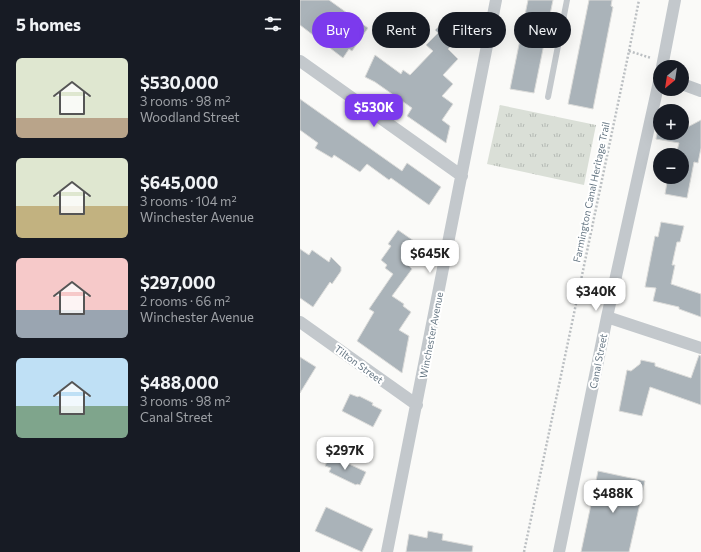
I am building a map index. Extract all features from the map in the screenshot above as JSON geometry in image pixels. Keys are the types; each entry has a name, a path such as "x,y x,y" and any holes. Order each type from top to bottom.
{"street":[{"name":"Winchester Avenue","path":"387,552 496,0"},
{"path":"664,60 676,0"},
{"path":"300,61 462,176"},
{"path":"689,87 701,91"},
{"name":"Canal Street","path":"559,552 607,317 656,96"},
{"path":"607,317 701,348"},
{"name":"Tilton Street","path":"300,322 417,405"}],"lane":[{"path":"548,97 567,0"}],"path":[{"name":"Farmington Canal Heritage Trail","path":"524,552 639,0"},
{"path":"629,51 653,60"}],"green space":[{"path":"500,105 596,125 584,185 487,164"}],"building":[{"path":"300,0 329,0 346,12 312,12 312,34 300,25"},
{"path":"528,0 553,0 551,12 526,12"},
{"path":"589,0 612,0 611,6 613,7 593,109 568,104"},
{"path":"364,25 368,28 364,34"},
{"path":"438,33 438,48 449,48 448,49 458,59 443,75 453,84 442,96 453,104 442,120 450,126 446,143 407,116 412,108 375,82 365,77 375,55 401,74 403,70 410,75 433,51 430,48 430,41"},
{"path":"330,48 354,48 352,51 349,49 343,58"},
{"path":"518,48 543,48 534,93 510,89"},
{"path":"300,99 402,171 407,163 441,187 429,205 391,178 389,180 367,164 360,172 334,155 332,158 315,148 318,143 300,130"},
{"path":"701,120 701,148 698,163 694,162 687,198 665,194 667,184 689,184 689,148 678,148 679,143 662,140 689,140 689,126"},
{"path":"661,222 684,226 680,242 677,242 672,265 675,265 671,284 701,294 701,317 679,309 679,307 653,301 656,288 645,287 655,236 658,237"},
{"path":"398,230 421,246 408,265 412,269 392,296 404,304 403,306 411,312 399,330 409,336 402,373 357,341 374,312 369,309 393,274 385,268 387,265 381,260 391,246 388,244"},
{"path":"300,249 309,255 312,250 329,262 331,257 341,267 341,271 332,284 330,282 313,307 300,298"},
{"path":"699,355 701,356 701,405 650,387 642,416 619,411 627,370 631,371 640,364 641,360 655,363 655,366 691,378"},
{"path":"300,357 316,367 300,393"},
{"path":"350,394 359,396 373,403 372,405 382,410 373,427 342,411"},
{"path":"330,455 366,472 360,485 356,485 329,472 331,468 325,466"},
{"path":"598,471 645,481 629,552 581,552"},
{"path":"326,507 373,529 362,552 315,531"},
{"path":"428,531 443,534 442,540 473,546 472,552 406,552 409,534 427,538"}]}
